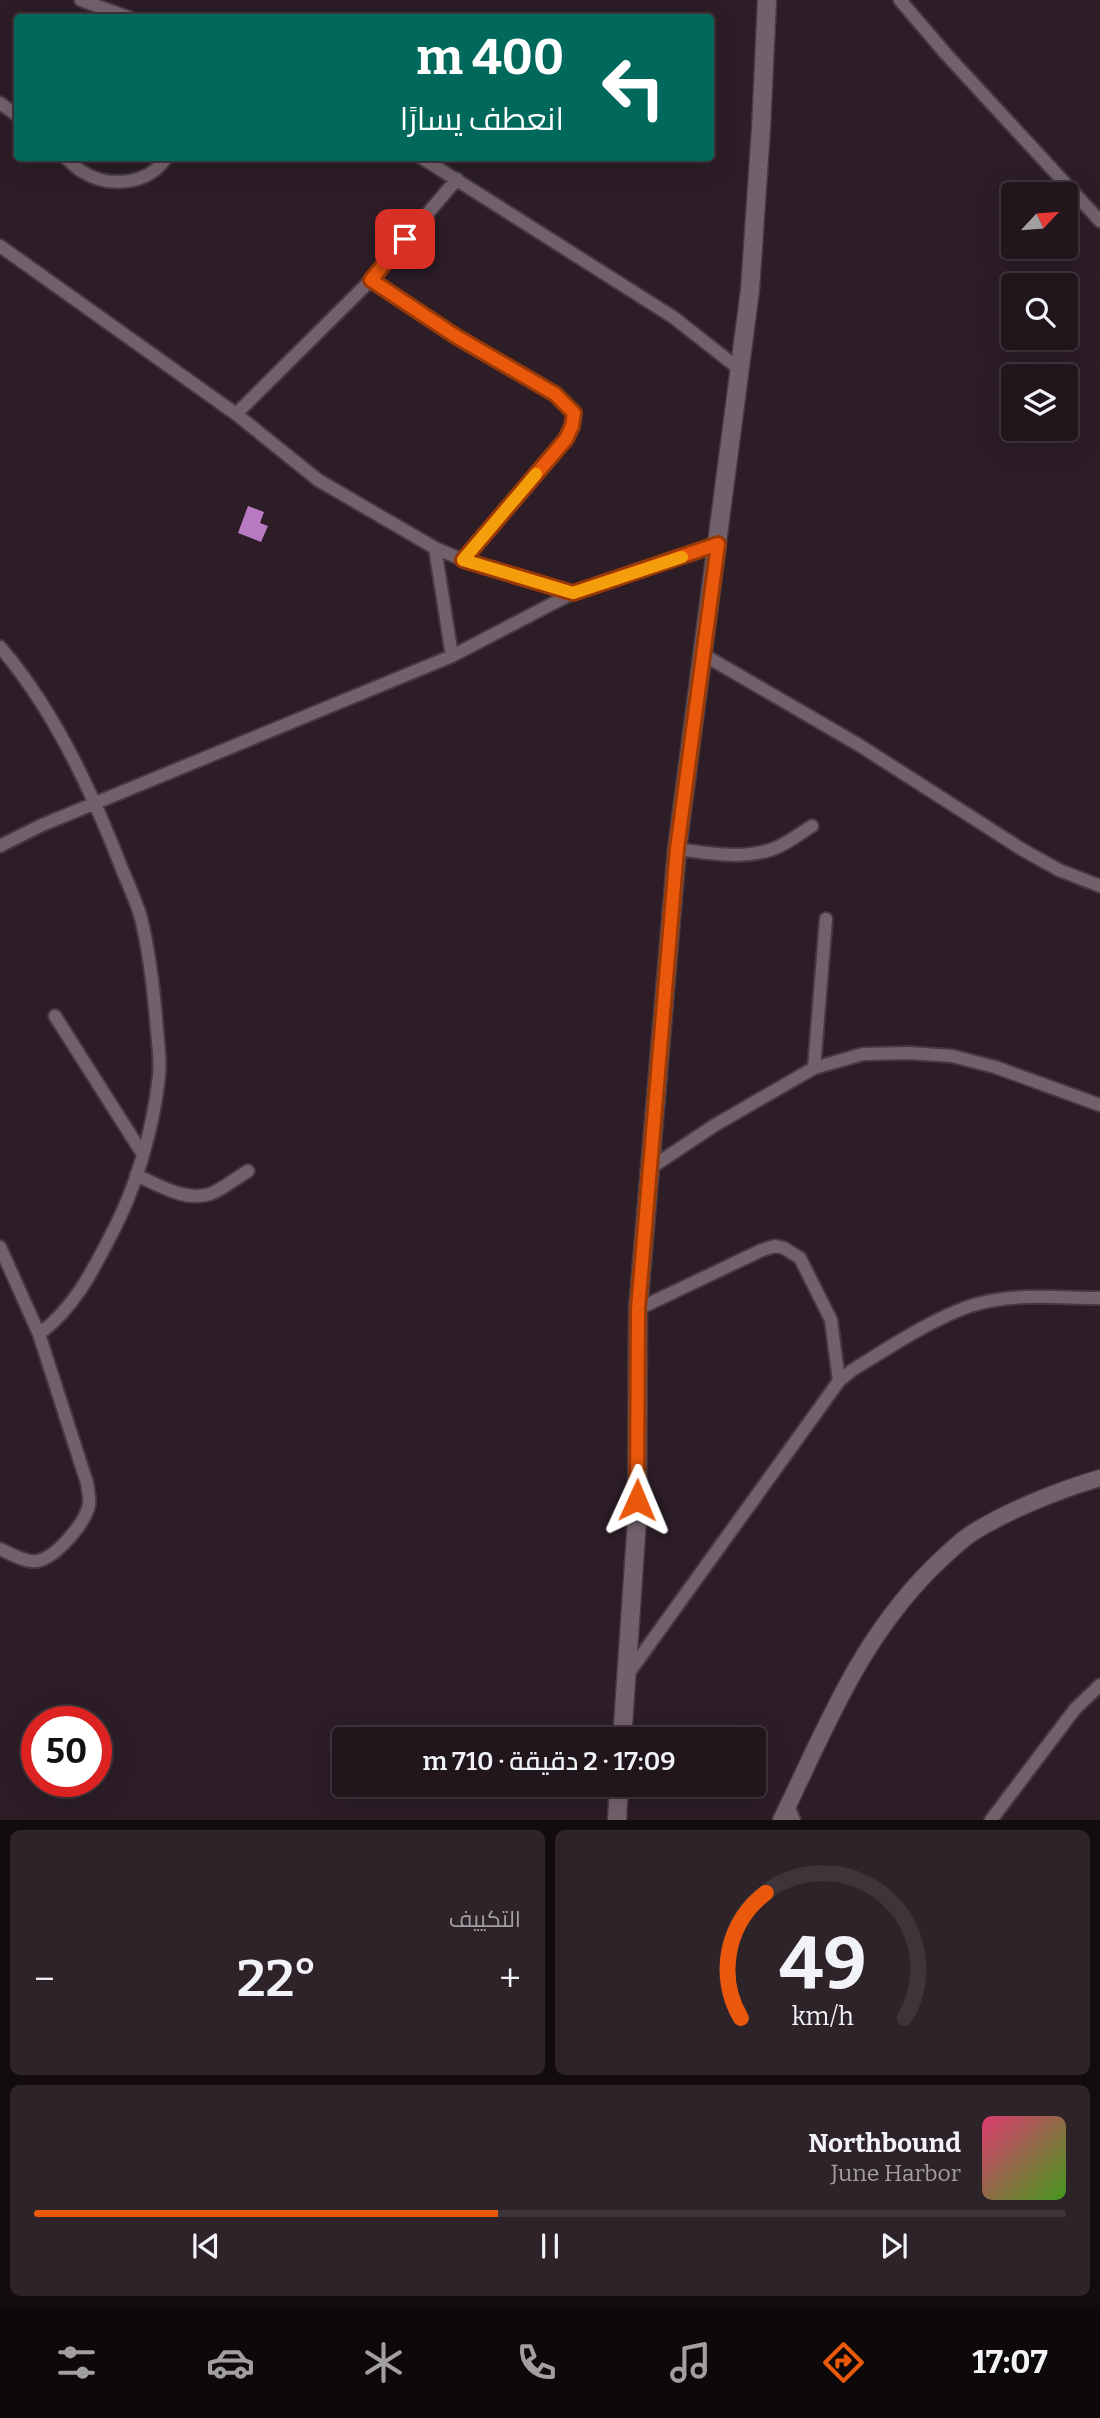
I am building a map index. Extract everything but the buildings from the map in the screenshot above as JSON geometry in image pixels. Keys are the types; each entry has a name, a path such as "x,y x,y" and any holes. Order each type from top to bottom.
{"main road":[{"path":"623,1727 637,1518 638,1309 677,849 750,290 767,0"},
{"path":"617,1819 618,1797"}],"street":[{"path":"81,0 119,14"},
{"path":"900,0 946,54 1100,221"},
{"path":"69,161 82,172 104,181 121,183 151,173 163,161"},
{"path":"427,161 673,317 738,368"},
{"path":"236,414 371,280 457,179"},
{"path":"0,246 236,414 318,480 435,548 463,560 573,593"},
{"path":"371,280 457,337 555,394 574,413 566,439 463,560"},
{"path":"0,846 42,825 452,656 573,593 718,544"},
{"path":"435,548 452,656"},
{"path":"0,647 22,672 97,803 141,916 152,973 159,1050 159,1074 153,1112 136,1175 120,1220 90,1275 57,1321 38,1334"},
{"path":"704,655 859,745 1033,856 1100,886"},
{"path":"677,849 724,855 751,854 785,844 812,826"},
{"path":"814,1068 827,919"},
{"path":"55,1016 142,1153"},
{"path":"652,1167 715,1125 814,1068 863,1054 951,1056 995,1068 1100,1105"},
{"path":"136,1175 174,1192 195,1196 211,1194 248,1171"},
{"path":"0,1247 38,1334 87,1483 89,1506 85,1517 66,1541 47,1558 30,1561 0,1549"},
{"path":"638,1309 762,1250 785,1248 800,1258 829,1313 839,1381"},
{"path":"625,1677 839,1381 872,1358 953,1313 980,1303 1028,1297 1100,1298"},
{"path":"788,1815 851,1673 881,1627 922,1578 950,1550 973,1533 1042,1500 1100,1478"},
{"path":"991,1819 1075,1709 1100,1685"}],"slow traffic":[{"path":"536,474 463,560 573,593 682,557"}],"route":[{"path":"405,239 371,280 457,337 555,394 574,413 566,439 463,560 573,593 718,544 677,849 638,1309 637,1500"}]}
